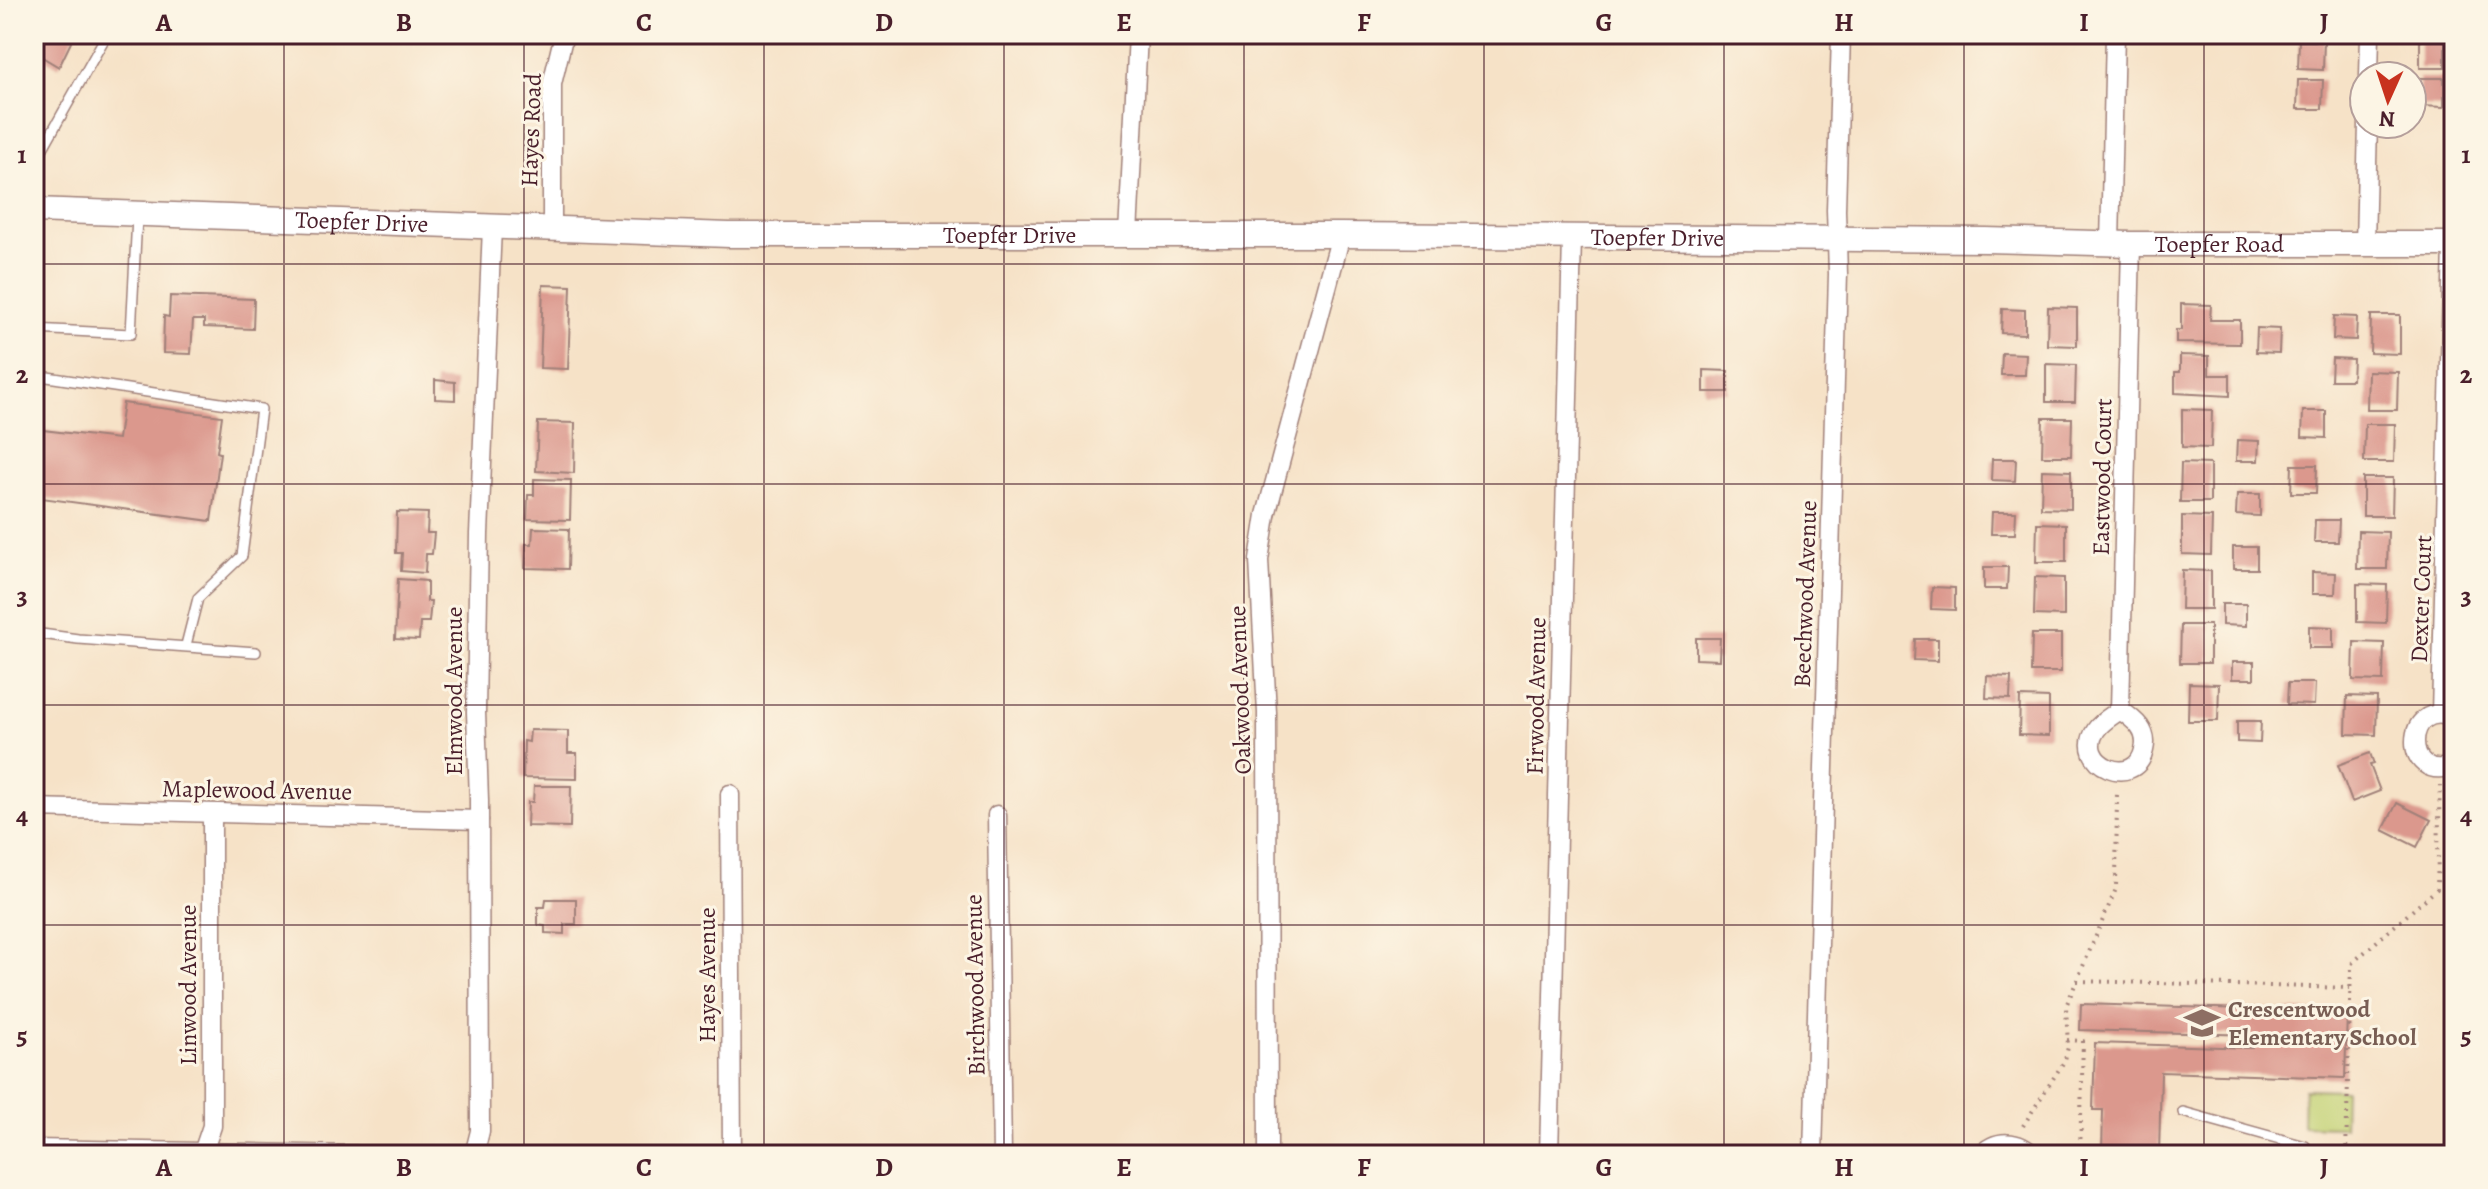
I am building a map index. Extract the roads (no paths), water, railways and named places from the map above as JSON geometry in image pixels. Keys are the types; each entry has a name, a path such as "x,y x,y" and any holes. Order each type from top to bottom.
{"street":[{"name":"Hayes Road","path":"552,229 552,84 564,34"},
{"path":"1128,235 1138,34"},
{"name":"Beechwood Avenue","path":"1813,1155 1837,306 1841,34"},
{"name":"Eastwood Court","path":"2115,34 2121,244 2120,710"},
{"path":"2369,60 2370,34"},
{"path":"2365,244 2368,140"},
{"name":"Toepfer Drive","path":"34,210 729,235 1341,235 1986,240"},
{"name":"Elmwood Avenue","path":"474,1155 480,1131 476,712 479,534 492,227"},
{"name":"Oakwood Avenue","path":"1268,1155 1267,713 1259,560 1266,515 1341,235"},
{"name":"Firwood Avenue","path":"1549,1155 1572,238"},
{"name":"Toepfer Road","path":"1986,240 2121,244 2453,244"},
{"name":"Dexter Court","path":"2447,771 2422,761 2414,745 2418,727 2432,716 2448,716 2453,244"},
{"name":"Hayes Avenue","path":"730,794 732,1155"},
{"name":"Maplewood Avenue","path":"34,808 479,820"},
{"name":"Linwood Avenue","path":"203,1153 212,1126 212,813"},
{"name":"Birchwood Avenue","path":"997,815 1002,1155"},
{"path":"34,1149 356,1155"}],"lane":[{"path":"34,164 107,34"},
{"path":"34,329 131,334 137,214"},
{"path":"34,375 261,409 242,556 198,598 186,645"},
{"path":"34,633 256,652"},
{"path":"2183,1112 2305,1146 2304,1155"},
{"path":"1975,1155 1982,1146 1998,1139 2016,1139 2031,1146 2039,1155"}],"place":[{"name":"Crescentwood Elementary School","path":"2202,1023"}]}
